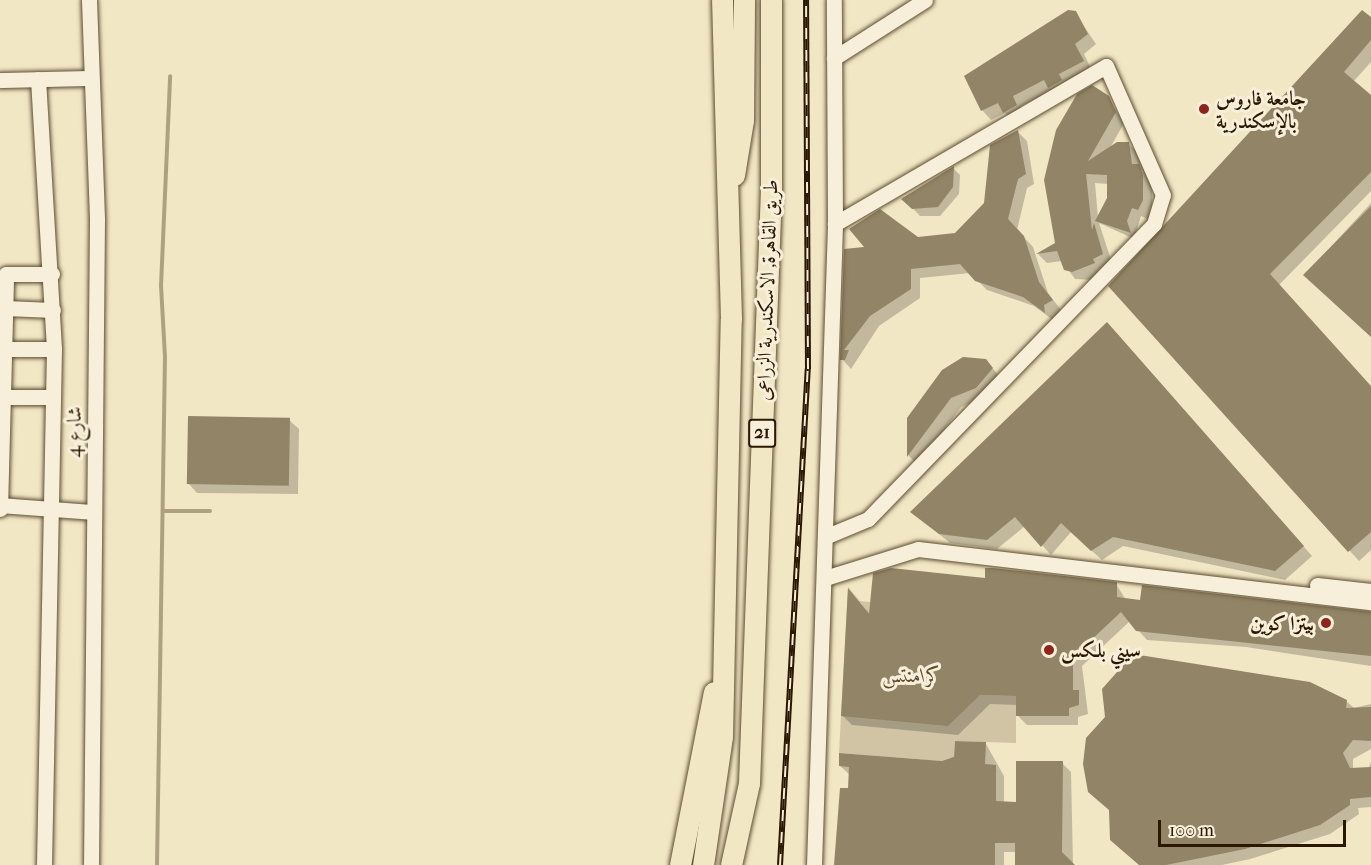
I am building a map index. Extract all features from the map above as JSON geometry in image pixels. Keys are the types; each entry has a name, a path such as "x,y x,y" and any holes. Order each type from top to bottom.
{"highway":[{"name":"طريق القاهرة, الاسكندرية الزراعى","path":"703,865 719,774 724,650 730,319 722,0"},
{"path":"726,202 743,120 744,0"},
{"name":"طريق القاهرة, الاسكندرية الزراعى","path":"731,865 749,783 771,188 771,0"},
{"path":"680,865 724,650"}],"street":[{"name":"شارع 4","path":"89,0 97,220 91,865"},
{"path":"814,865 826,574 835,224 834,0"},
{"path":"834,58 925,0"},
{"path":"827,536 868,519 1154,224 1163,195 1106,66 835,224"},
{"path":"0,80 91,78"},
{"path":"38,79 52,274 54,349 44,865"},
{"path":"52,274 3,277 5,308 2,349 0,507 94,512"},
{"path":"5,308 53,310"},
{"path":"2,349 54,349"},
{"path":"3,397 53,397"},
{"path":"826,574 918,549 1371,591"},
{"path":"1124,569 1371,602"}],"green space":[{"name":"كرامنتس","path":"848,587 860,601 981,613 980,695 1016,696 1016,743 955,741 954,762 839,753"}],"building":[{"path":"1068,10 1076,11 1088,34 1075,44 1084,61 1059,74 1062,80 1048,88 1044,80 1013,96 1017,105 1003,113 998,103 981,111 964,76"},
{"path":"1362,10 1371,17 1371,40 1344,72 1371,95 1371,172 1270,274 1371,386 1371,532 1348,552 1108,286"},
{"path":"1092,85 1109,96 1116,112 1088,161 1117,142 1129,142 1132,164 1139,164 1143,175 1143,200 1138,210 1132,208 1127,221 1131,233 1095,221 1107,198 1107,175 1086,174 1092,230 1094,223 1103,254 1093,259 1095,263 1072,272 1064,270 1057,251 1036,254 1055,243 1044,180 1056,130 1077,94"},
{"path":"1018,130 1026,174 1018,179 1008,219 1024,236 1039,282 1053,300 1044,305 1045,313 1023,297 975,281 960,264 911,269 911,289 870,316 844,350 849,350 845,360 840,360 844,249 864,247 849,229 880,209 918,237 955,233 984,203 990,145"},
{"path":"954,166 953,187 938,207 912,209 901,199"},
{"path":"1371,206 1371,337 1303,275"},
{"path":"1107,322 1304,546 1275,571 1113,537 1091,551 1061,523 1041,547 1015,517 987,540 939,534 910,512"},
{"path":"963,357 986,359 993,368 976,388 951,398 907,457 907,418 942,370"},
{"path":"188,416 290,418 289,486 187,484"},
{"path":"891,568 985,578 985,568 993,568 1117,582 1117,597 1140,600 1142,585 1371,612 1371,656 1136,631 1121,612 1073,657 1073,690 1079,690 1079,705 1069,708 1069,716 1016,716 1016,696 980,695 948,726 841,716 848,588 869,614 873,573"},
{"path":"1133,654 1310,682 1347,700 1346,708 1371,707 1371,741 1353,740 1343,753 1350,768 1371,767 1371,797 1350,799 1350,805 1320,825 1245,849 1166,865 1139,865 1110,840 1109,810 1088,792 1083,764 1086,738 1105,717 1102,689"},
{"path":"955,741 986,742 985,764 996,765 996,801 1016,802 1016,761 1063,761 1062,852 1075,865 1015,865 1015,843 995,843 995,865 834,865 840,788 848,788 849,767 839,766 839,753 942,761 954,757"}],"waterway":[{"path":"157,865 165,357 161,286 170,76"},
{"path":"163,511 210,511"}],"railway":[{"path":"780,865 808,369 806,0"}],"place":[{"name":"جامعة فاروس بالإسكندرية","path":"1204,109"},
{"name":"بيتزا كوين","path":"1326,623"},
{"name":"سيني بلكس","path":"1049,650"}]}
